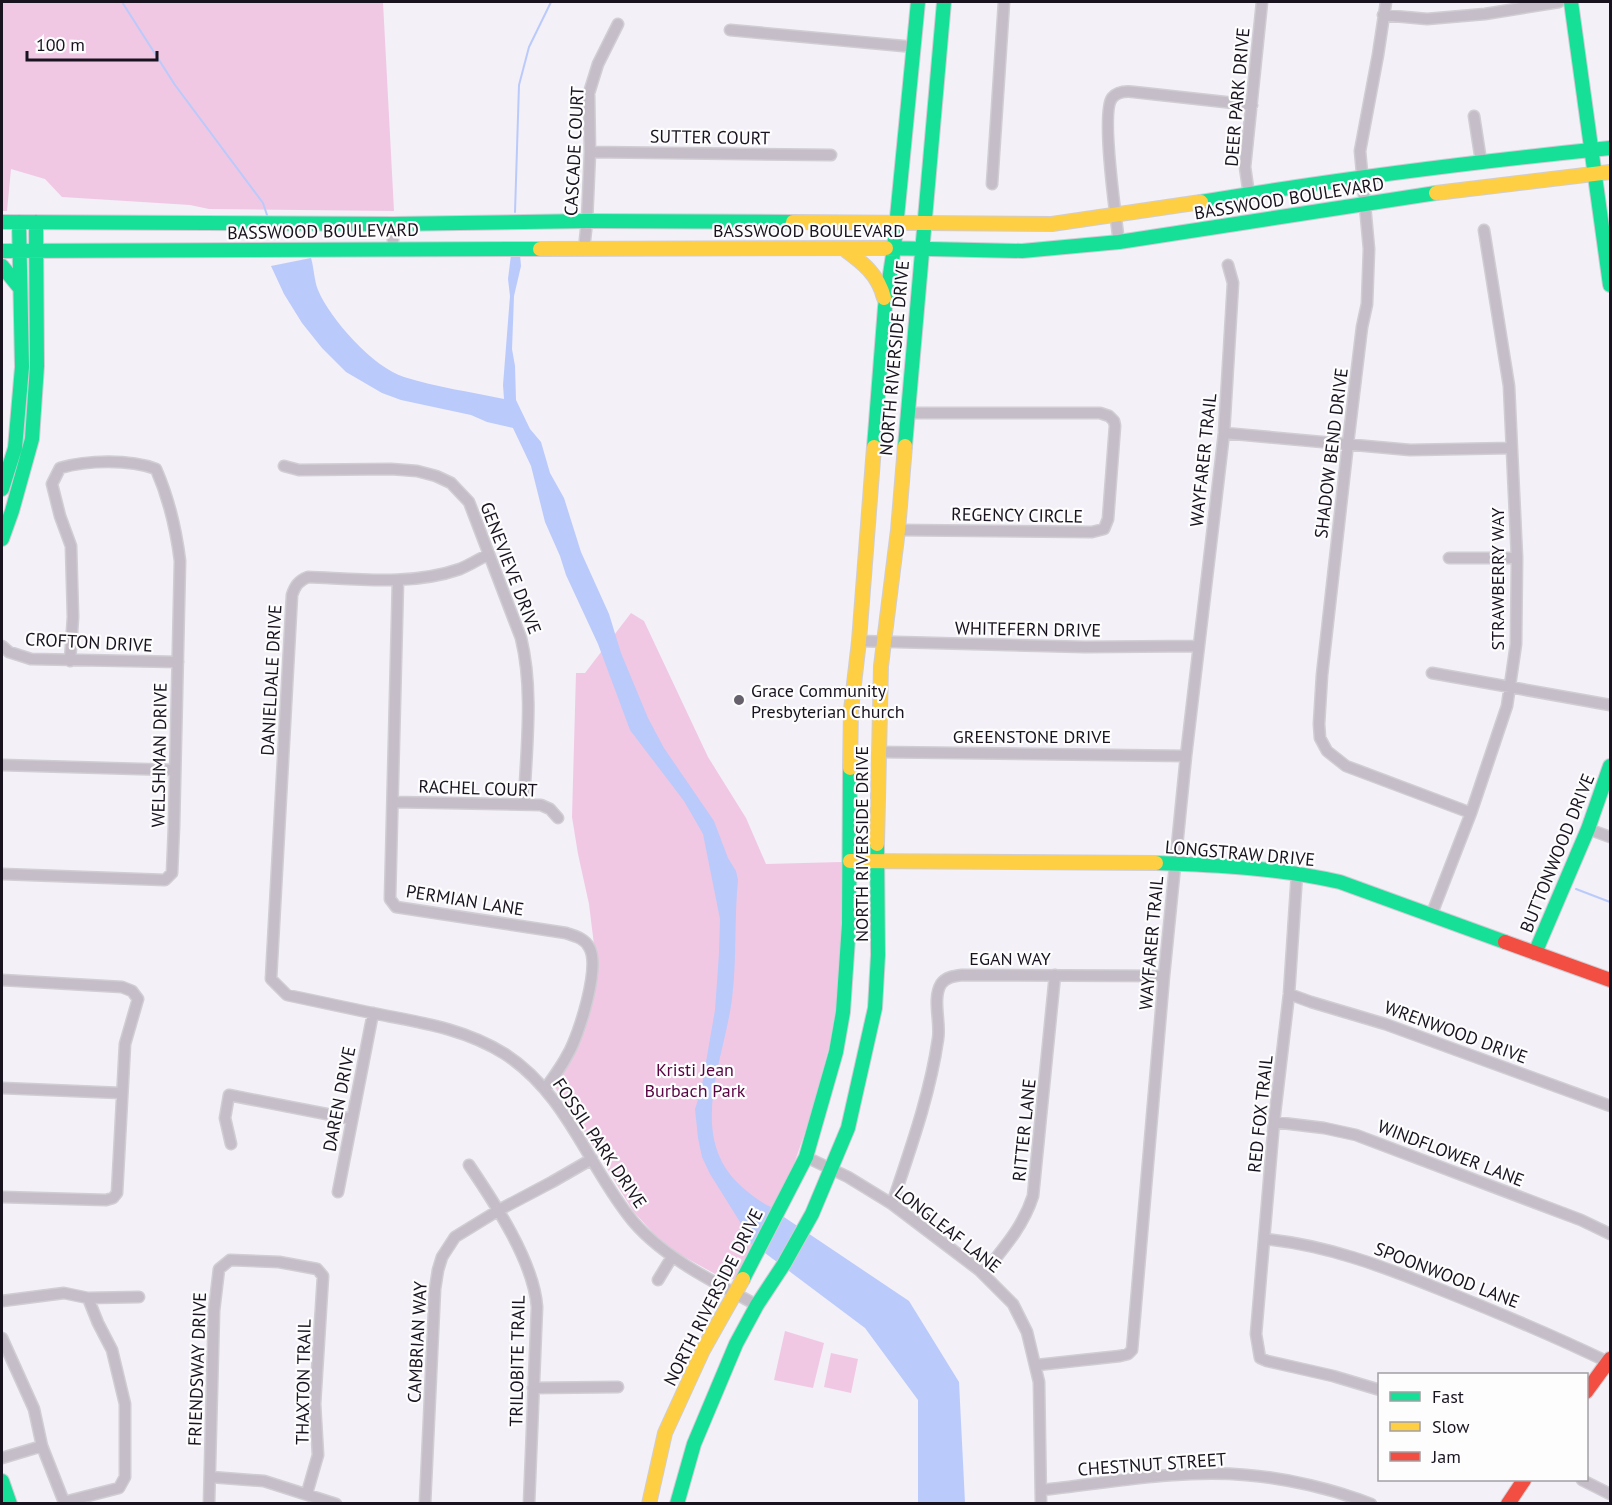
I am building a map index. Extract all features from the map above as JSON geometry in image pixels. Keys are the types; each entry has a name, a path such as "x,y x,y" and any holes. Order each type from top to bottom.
{"main road":[{"name":"NORTH RIVERSIDE DRIVE","path":"649,1503 665,1433 703,1350 756,1256 806,1157 836,1052 843,1012 849,924 851,710 859,641 885,307 894,248 918,2"},
{"name":"NORTH RIVERSIDE DRIVE","path":"677,1503 694,1444 736,1344 812,1214 832,1169 856,1096 875,1008 878,955 878,752 881,666 898,530 944,2"},
{"path":"1571,2 1593,150 1603,173 1611,285"},
{"name":"BASSWOOD BOULEVARD","path":"2,222 393,224 587,221 1052,224 1481,161 1611,148"},
{"name":"BASSWOOD BOULEVARD","path":"2,250 922,248 1022,251 1119,242 1484,186 1603,173"},
{"path":"2,489 15,448 22,367 19,222"},
{"path":"2,539 32,439 37,366 36,222"},
{"path":"844,249 875,274 882,288 885,307"},
{"path":"2,266 19,287"},
{"name":"BUTTONWOOD DRIVE","path":"1535,952 1588,829 1611,766"},
{"name":"LONGSTRAW DRIVE","path":"850,861 1175,864 1297,873 1340,882 1611,980"},
{"path":"1588,1391 1610,1361"},
{"path":"2,1481 10,1503"},
{"path":"1508,1503 1523,1481"}],"street":[{"path":"992,184 1004,2"},
{"name":"DEER PARK DRIVE","path":"1250,195 1245,167 1261,2"},
{"name":"SHADOW BEND DRIVE","path":"1386,2 1359,151 1366,204 1370,267 1322,675 1320,738 1327,751 1346,766 1471,813"},
{"path":"1383,15 1427,19 1485,14 1559,2"},
{"name":"CASCADE COURT","path":"584,249 590,152 589,93 598,64 618,24"},
{"path":"730,30 914,46"},
{"path":"1119,242 1108,141 1110,102 1113,96 1124,91 1252,105"},
{"path":"1474,117 1481,161"},
{"name":"SUTTER COURT","path":"590,152 831,155"},
{"path":"393,224 393,248"},
{"name":"STRAWBERRY WAY","path":"1431,916 1492,753 1511,688 1516,644 1517,558 1509,386 1484,230"},
{"name":"WAYFARER TRAIL","path":"1037,1365 1120,1356 1132,1350 1175,864 1224,433 1233,283 1228,265"},
{"name":"REGENCY CIRCLE","path":"898,530 1092,532 1104,529 1115,426 1114,420 1105,414 907,413"},
{"path":"1224,433 1410,450 1511,448"},
{"name":"WELSHMAN DRIVE","path":"2,874 165,880 172,873 178,662 178,550 176,527 168,496 156,469 140,463 72,465 60,468 52,484 70,546 73,617 70,661"},
{"name":"GENEVIEVE DRIVE","path":"284,465 299,470 417,471 451,483 469,502 521,638 527,668 524,804"},
{"name":"DANIELDALE DRIVE","path":"271,979 292,596 296,585 300,580 308,577 398,580 441,574 463,568 489,554"},
{"path":"1449,558 1517,558"},
{"name":"PERMIAN LANE","path":"398,580 390,899 396,907 566,933 582,938 591,949 590,987 580,1025 568,1054 545,1089"},
{"name":"WHITEFERN DRIVE","path":"859,641 1198,646"},
{"name":"CROFTON DRIVE","path":"2,646 9,652 31,659 178,662"},
{"path":"1432,673 1611,705"},
{"name":"GREENSTONE DRIVE","path":"878,752 1186,756"},
{"path":"2,765 174,770"},
{"name":"RACHEL COURT","path":"393,802 524,804 546,807 558,818"},
{"path":"1588,829 1611,837"},
{"name":"RED FOX TRAIL","path":"1297,873 1289,994 1274,1122 1256,1335 1260,1358 1378,1389"},
{"name":"EGAN WAY","path":"892,1204 928,1092 938,1039 939,994 942,984 949,977 962,975 1164,976"},
{"name":"RITTER LANE","path":"983,1274 1016,1233 1027,1216 1034,1196 1055,975"},
{"name":"FOSSIL PARK DRIVE","path":"271,979 287,994 373,1013 418,1020 478,1039 519,1065 560,1106 628,1215 648,1238 672,1257 757,1305"},
{"path":"2,980 122,987 132,991 138,999 125,1044 117,1193 113,1198 106,1200 2,1197"},
{"name":"WRENWOOD DRIVE","path":"1289,994 1385,1024 1611,1106"},
{"name":"DAREN DRIVE","path":"338,1192 373,1013"},
{"path":"2,1088 121,1093"},
{"path":"231,1144 225,1118 229,1095 352,1119"},
{"name":"WINDFLOWER LANE","path":"1274,1122 1324,1128 1356,1135 1581,1220 1611,1234"},
{"name":"LONGLEAF LANE","path":"806,1157 832,1169 926,1227 983,1274 1013,1304 1027,1332 1037,1365 1041,1503"},
{"name":"CAMBRIAN WAY","path":"425,1503 435,1289 438,1270 448,1246 455,1238 499,1210 592,1159"},
{"name":"TRILOBITE TRAIL","path":"469,1165 499,1210 536,1290 529,1503"},
{"name":"SPOONWOOD LANE","path":"1264,1239 1304,1244 1369,1261 1519,1320 1610,1361"},
{"path":"658,1280 672,1257"},
{"name":"FRIENDSWAY DRIVE","path":"209,1503 213,1322 219,1269 230,1260 279,1262 317,1269 320,1272"},
{"name":"THAXTON TRAIL","path":"307,1493 318,1455 315,1404 323,1276 320,1272"},
{"path":"2,1301 64,1293 88,1298 139,1297"},
{"path":"2,1338 34,1409 42,1446 64,1503 119,1488 125,1477 125,1404 112,1350 88,1298"},
{"path":"533,1388 618,1388"},
{"path":"2,1458 42,1446"},
{"name":"CHESTNUT STREET","path":"1041,1490 1192,1474 1246,1475 1344,1493 1371,1503"},
{"path":"211,1477 264,1481 336,1503"},
{"path":"1586,1481 1611,1494"}],"green space":[{"path":"2,2 383,2 394,211 209,209 190,205 62,197 45,179 11,169 7,211 2,211"},
{"name":"Kristi Jean Burbach Park","path":"631,613 644,621 708,757 746,818 766,864 842,862 842,920 836,1008 829,1047 811,1115 794,1164 735,1279 726,1280 679,1254 655,1235 633,1211 554,1086 574,1053 586,1026 593,1002 597,969 589,904 572,817 576,673 585,673"},
{"path":"785,1331 824,1343 813,1388 774,1380"},
{"path":"831,1353 858,1359 851,1393 824,1387"}],"water":[{"path":"511,255 520,255 521,266 514,296 512,349 516,400 530,429 541,442 550,473 564,498 581,552 609,614 621,653 648,718 664,748 714,821 728,858 736,871 738,880 734,984 713,1097 712,1121 715,1144 724,1166 741,1186 909,1301 959,1382 965,1503 918,1503 918,1400 865,1328 761,1250 759,1253 746,1238 745,1230 702,1157 695,1109 701,1091 715,1010 720,919 703,834 684,801 630,730 598,644 566,575 545,522 531,466 513,428 487,422 471,415 401,400 382,393 346,372 322,348 302,323 284,294 271,266 311,258 318,290 332,315 354,341 392,372 428,384 504,399 503,385 510,296 508,279"}],"waterway":[{"path":"122,2 175,85 263,203 267,215"},
{"path":"515,212 519,85 529,47 551,2"},
{"path":"1576,889 1610,902"}],"traffic: fast":[{"path":"874,447 885,307 894,248 918,2"},
{"path":"905,446 944,2"},
{"path":"1571,2 1610,285"},
{"path":"1201,202 1405,172 1610,148"},
{"path":"886,248 1022,251 1119,242 1436,193"},
{"path":"2,222 393,224 587,221 793,222"},
{"path":"2,489 15,448 22,367 19,222"},
{"path":"2,539 32,439 37,366 36,222"},
{"path":"2,251 540,249"},
{"path":"2,266 19,287"},
{"path":"1535,953 1588,829 1610,766"},
{"path":"743,1279 806,1157 836,1052 843,1012 849,924 850,768"},
{"path":"677,1504 694,1444 736,1344 812,1214 848,1128 875,1008 878,955 877,844"},
{"path":"1156,863 1271,870 1340,882 1505,942"},
{"path":"2,1481 10,1504"}],"traffic: slow":[{"path":"1436,193 1610,172"},
{"path":"793,222 1052,224 1201,202"},
{"path":"540,249 886,248"},
{"path":"844,249 874,276 884,298"},
{"path":"877,844 881,666 898,530 905,446"},
{"path":"850,768 851,710 859,641 874,447"},
{"path":"850,861 1156,863"},
{"path":"649,1504 665,1433 703,1350 743,1279"}],"traffic: jam":[{"path":"1505,942 1610,980"},
{"path":"1588,1389 1610,1359"},
{"path":"1508,1504 1523,1481"}],"place":[{"name":"Grace Community Presbyterian Church","path":"739,700"}]}
